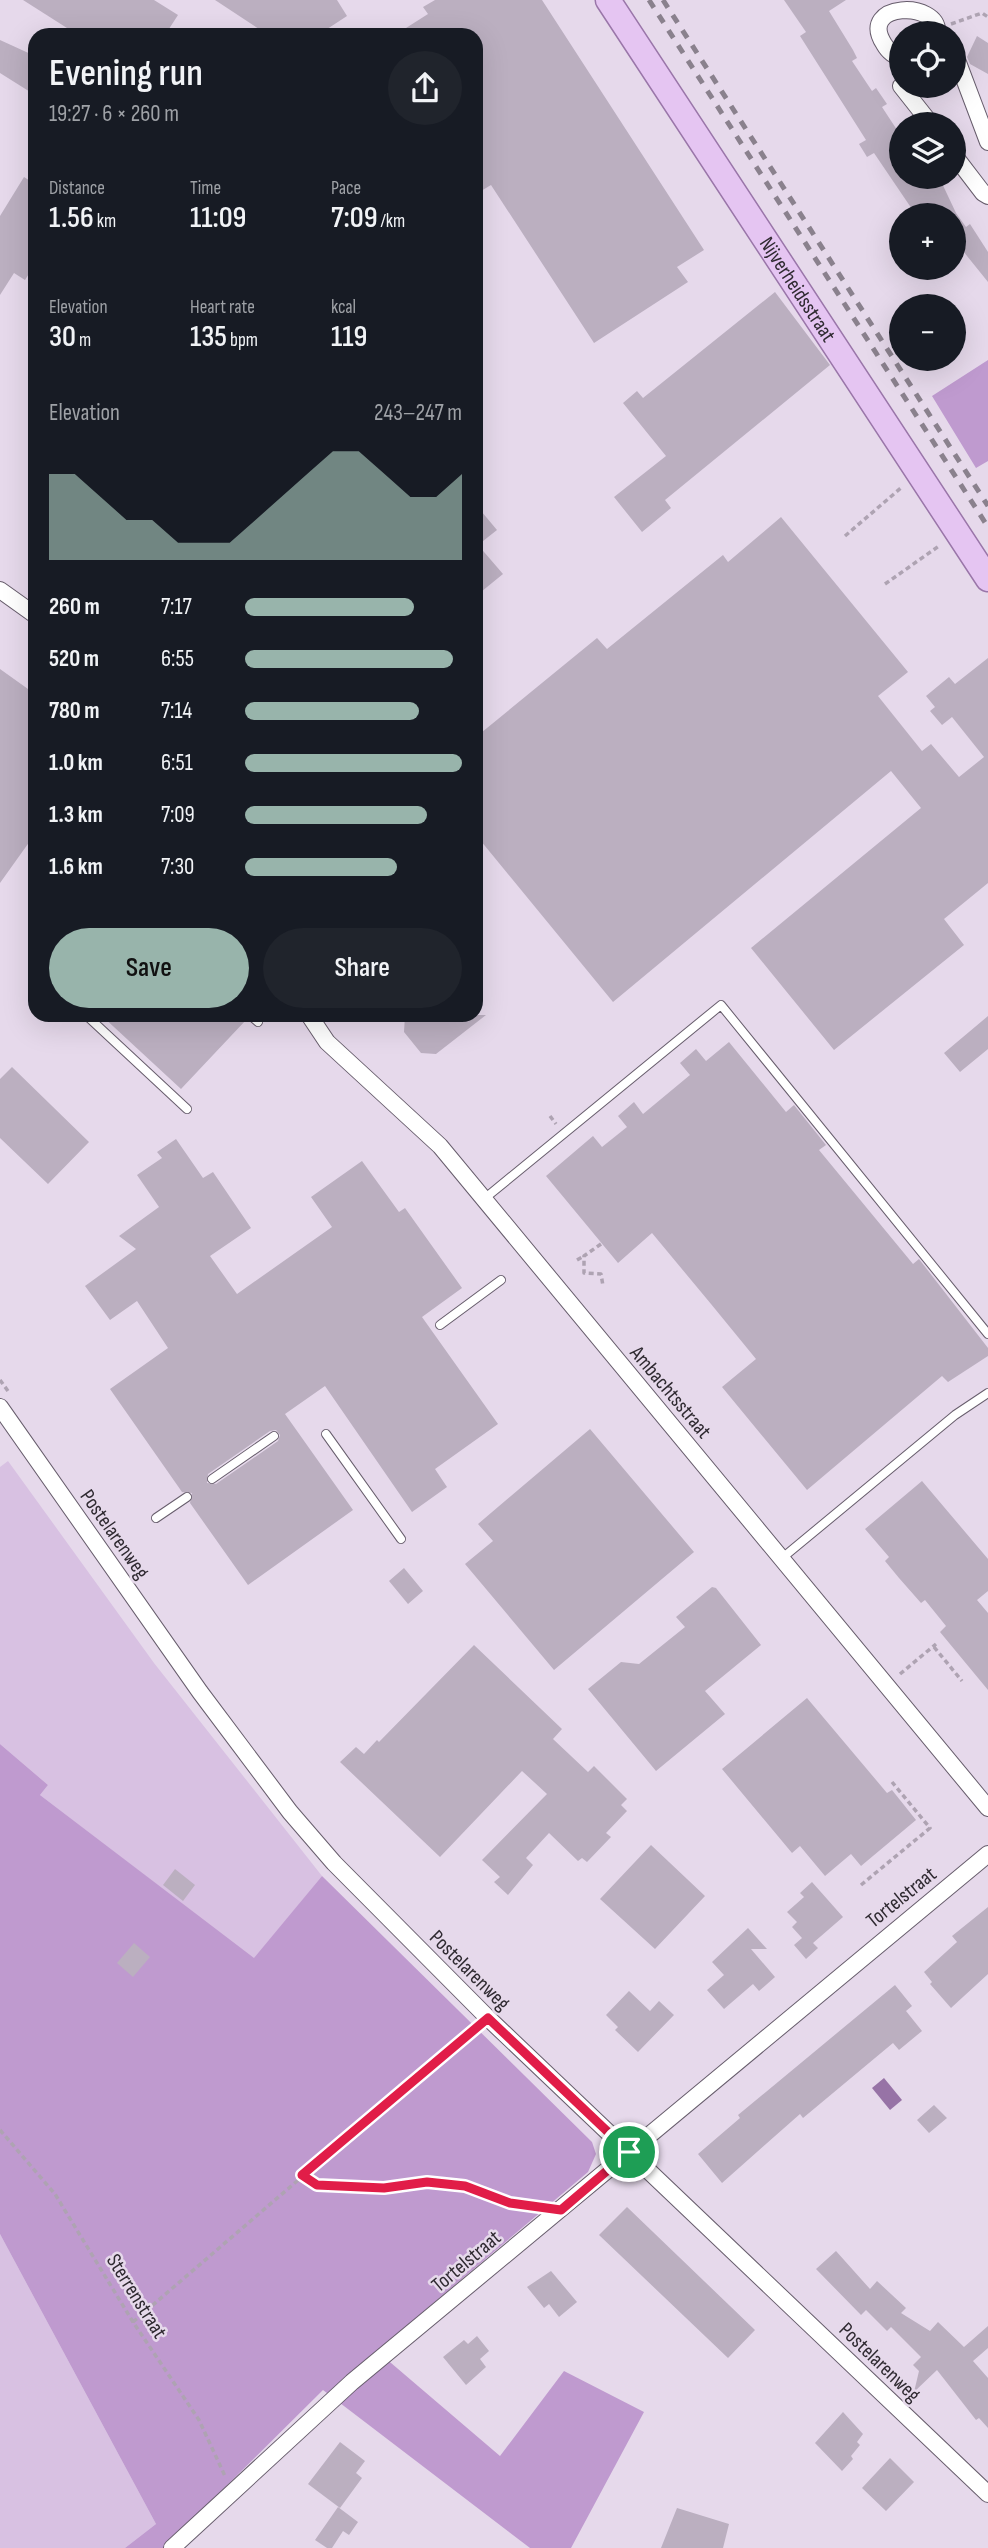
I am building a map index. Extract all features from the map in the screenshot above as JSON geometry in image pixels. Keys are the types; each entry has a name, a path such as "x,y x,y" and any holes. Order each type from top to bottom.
{"main road":[{"name":"Nijverheidsstraat","path":"608,0 988,579"}],"street":[{"path":"889,46 881,36 880,6 915,0 934,14 936,21"},
{"path":"966,84 988,142"},
{"path":"910,98 921,112"},
{"path":"966,171 988,196"},
{"path":"0,590 28,610"},
{"name":"Ambachtsstraat","path":"314,1022 327,1042 440,1146 988,1808"},
{"name":"Postelarenweg","path":"0,1407 200,1692 290,1812 377,1908 488,2018 988,2494"},
{"name":"Tortelstraat","path":"172,2548 352,2382 988,1854"}],"lane":[{"path":"484,1199 721,1005 988,1334"},
{"path":"94,1022 187,1109"},
{"path":"440,1325 501,1280"},
{"path":"781,1559 955,1415 988,1393"},
{"path":"326,1434 401,1539"},
{"path":"212,1479 274,1436"},
{"path":"156,1518 187,1497"}],"path":[{"path":"964,21 982,13 988,17"},
{"path":"845,536 919,472"},
{"path":"885,584 958,533"},
{"path":"577,1260 601,1244"},
{"path":"584,1256 584,1273 601,1274 603,1286"},
{"path":"0,1380 8,1391"},
{"path":"887,1685 935,1645 962,1681"},
{"path":"861,1885 930,1828 892,1783"},
{"path":"133,2322 488,2018"},
{"name":"Sterrenstraat","path":"0,2130 55,2194 133,2322 199,2420 232,2490"},
{"path":"302,2175 317,2185 384,2188 427,2182 465,2186 510,2203 561,2210"}],"shaded area":[{"path":"988,360 988,461 976,468 932,396"},
{"path":"8,1461 154,1663 322,1876 254,1959 40,1795 48,1785 0,1744 0,1467"},
{"path":"0,1744 48,1785 40,1795 254,1958 322,1876 592,2142 596,2154 588,2172 377,2351 500,2456 564,2371 644,2412 571,2548 530,2548 323,2390 192,2520 172,2548 125,2548 156,2524 0,2234"},
{"path":"884,2078 902,2100 890,2110 872,2088"},
{"path":"0,2234 156,2524 125,2548 0,2548"}],"building":[{"path":"23,0 154,0 178,15 170,28 67,28"},
{"path":"215,0 337,0 347,16 329,28 257,28"},
{"path":"435,0 542,0 704,250 677,267 688,282 594,343 491,185 483,190 483,28 406,28 428,14 423,7"},
{"path":"784,0 846,0 829,11 857,58 852,61 872,91 876,88 887,104 882,107 889,118 889,175 874,153 867,157 859,144 866,140 800,36 806,32"},
{"path":"977,36 988,43 988,74 970,64 967,57"},
{"path":"0,40 28,53 28,91 0,73"},
{"path":"24,177 28,180 28,275 25,280 14,273 0,295 0,216"},
{"path":"898,189 945,189 951,203 908,203"},
{"path":"970,224 988,252 988,282 966,255 966,227"},
{"path":"775,292 830,365 665,500 671,508 642,532 614,497 666,456 623,403 637,391 643,398"},
{"path":"483,513 497,530 483,541"},
{"path":"781,517 908,672 878,696 922,751 931,744 959,777 984,757 952,717 942,725 930,711 935,707 926,696 949,677 955,684 988,658 988,883 944,919 964,945 834,1050 751,948 921,808 891,771 613,1002 483,844 483,731 597,638 607,649 723,555 728,562"},
{"path":"483,551 503,574 483,590"},
{"path":"0,669 28,689 28,844 0,883"},
{"path":"988,1016 988,1049 960,1072 944,1053"},
{"path":"109,1022 244,1022 181,1089"},
{"path":"405,1022 477,1022 436,1054 421,1053 404,1032"},
{"path":"729,1042 786,1112 794,1105 826,1145 819,1150 913,1264 919,1259 988,1348 988,1356 948,1382 942,1376 807,1490 722,1387 756,1359 652,1233 618,1263 546,1176 593,1136 602,1147 627,1127 618,1116 634,1102 643,1114 690,1075 680,1063 696,1049 706,1061"},
{"path":"12,1067 89,1142 48,1184 0,1138 0,1079"},
{"path":"176,1139 203,1178 213,1172 251,1228 210,1256 237,1294 332,1227 311,1197 362,1161 399,1212 405,1208 462,1288 422,1317 498,1424 435,1469 447,1487 412,1512 325,1386 285,1414 353,1510 248,1585 190,1503 192,1493 182,1492 110,1389 168,1348 137,1301 110,1320 85,1286 136,1249 119,1236 159,1207 137,1175 162,1158 157,1152","holes":["276,1430 280,1435 278,1441 216,1484 207,1483 208,1474 270,1431"]},
{"path":"590,1429 694,1552 554,1670 465,1564 493,1541 478,1524"},
{"path":"922,1481 988,1559 988,1591 977,1600 988,1613 988,1690 940,1632 946,1626 925,1600 921,1603 899,1578 885,1561 889,1557 865,1529"},
{"path":"404,1568 423,1591 408,1604 389,1581"},
{"path":"712,1587 716,1588 761,1645 705,1691 725,1714 656,1771 588,1689 621,1662 639,1664 685,1627 676,1617"},
{"path":"474,1645 562,1729 553,1739 588,1772 594,1766 627,1799 621,1805 627,1811 606,1833 611,1837 587,1862 582,1858 578,1861 549,1833 526,1858 533,1865 508,1895 494,1882 500,1877 482,1860 547,1794 522,1771 440,1857 340,1762 356,1747 364,1754 377,1740 379,1742"},
{"path":"807,1698 887,1793 892,1790 916,1820 861,1866 851,1854 825,1876 800,1846 792,1853 722,1769"},
{"path":"651,1845 705,1896 655,1949 600,1899"},
{"path":"175,1869 195,1885 183,1901 163,1885"},
{"path":"812,1882 843,1917 813,1943 818,1948 806,1959 794,1945 802,1938 792,1927 797,1922 787,1912 804,1897 800,1893"},
{"path":"988,1907 988,1974 951,2008 930,1984 932,1982 924,1972 957,1942 952,1936"},
{"path":"748,1928 767,1949 751,1949 775,1977 759,1991 753,1984 724,2009 707,1990 724,1975 712,1962"},
{"path":"134,1943 150,1957 133,1977 117,1963"},
{"path":"895,1985 912,2006 906,2011 922,2031 899,2050 893,2043 803,2118 800,2114 722,2183 698,2154 740,2118 738,2115"},
{"path":"629,1991 650,2011 659,2001 674,2015 638,2052 615,2030 618,2027 606,2015"},
{"path":"934,2105 947,2118 929,2133 917,2120"},
{"path":"627,2207 755,2330 728,2358 599,2235"},
{"path":"836,2251 870,2289 877,2281 906,2308 901,2313 930,2331 938,2322 964,2347 988,2326 988,2348 973,2361 988,2378 988,2428 979,2418 976,2420 937,2370 914,2392 919,2371 913,2365 921,2357 891,2327 887,2331 866,2310 861,2315 816,2269"},
{"path":"551,2271 577,2302 559,2317 549,2304 544,2308 527,2287"},
{"path":"477,2336 489,2351 480,2359 486,2367 466,2385 443,2357 464,2340 468,2344"},
{"path":"843,2412 863,2434 857,2442 860,2445 851,2456 853,2459 842,2471 815,2443"},
{"path":"340,2442 365,2461 356,2473 362,2478 340,2508 308,2484"},
{"path":"890,2458 914,2482 886,2511 862,2488"},
{"path":"338,2507 358,2522 349,2535 343,2531 332,2548 327,2548 315,2540"},
{"path":"677,2508 729,2524 723,2548 661,2548"}],"railway":[{"path":"649,0 988,527"},
{"path":"663,0 988,506"}],"route":[{"path":"488,2018 629,2152 561,2210 510,2203 465,2186 427,2182 384,2188 317,2185 302,2175 488,2018"}]}
